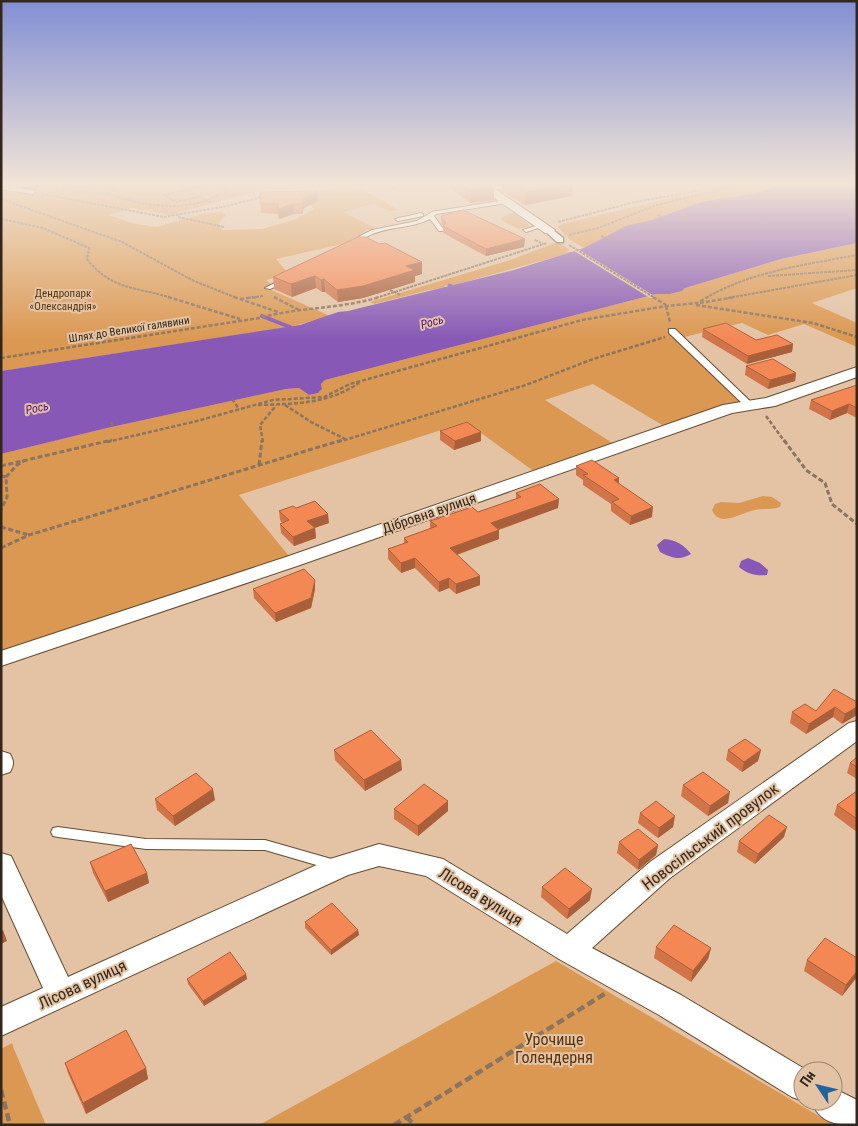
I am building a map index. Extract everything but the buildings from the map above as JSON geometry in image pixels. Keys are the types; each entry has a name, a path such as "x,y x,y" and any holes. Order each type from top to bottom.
{"street":[{"path":"553,235 559,239"},
{"name":"Дібровна вулиця","path":"1,660 283,564 729,408 769,403 857,372"},
{"name":"Новосільський провулок","path":"569,950 660,870 856,730"},
{"path":"1,760 1,766"},
{"name":"Лісова вулиця","path":"1,1022 340,866 379,855 433,867 569,950 627,980 793,1080"},
{"path":"1,864 61,994"},
{"path":"843,1111 857,1119"}],"lane":[{"path":"346,248 367,235"},
{"path":"268,288 293,276"},
{"path":"672,331 749,405"},
{"path":"58,832 146,844 265,845 340,866"}],"path":[{"path":"58,235 89,248 87,260 98,273 116,284 156,293 243,320"},
{"path":"101,235 122,242 194,281 270,311 281,312 351,305 575,235"},
{"path":"601,236 610,239"},
{"path":"1,548 29,535 542,379 593,359 656,340 672,331 666,306 559,239"},
{"path":"534,240 544,244"},
{"path":"697,303 719,290 762,276 801,265 857,255"},
{"path":"762,276 857,270"},
{"path":"1,466 197,422 273,400 324,397 336,390 361,381 582,320 666,306 693,304 857,275"},
{"path":"390,290 401,295"},
{"path":"239,299 270,296 299,310"},
{"path":"345,300 355,308"},
{"path":"693,304 813,323 857,338"},
{"name":"Шлях до Великої галявини","path":"1,358 259,318 281,312"},
{"path":"239,409 259,405 316,402 341,395 361,381"},
{"path":"232,399 239,409"},
{"path":"259,465 263,444 260,425 274,408 273,405"},
{"path":"285,405 311,422 345,439"},
{"path":"749,405 765,414 806,470 825,483 832,504 857,524"},
{"path":"111,422 113,427"},
{"path":"1,510 7,497 6,478 16,465 31,458"},
{"path":"1,476 6,478"},
{"path":"1,527 29,535"},
{"path":"394,1125 627,980"},
{"path":"1,1090 10,1125"},
{"path":"406,1117 415,1125"}],"green space":[{"name":"Дендропарк «Олександрія»","path":"1,235 360,235 351,242 276,259 289,274 266,280 271,284 267,288 330,316 290,327 1,371"},
{"path":"565,235 623,235 584,248"},
{"path":"558,242 570,250 565,252 573,252 454,285 444,286 446,287 374,304 370,302 513,259"},
{"path":"857,243 857,288 812,303 857,323 857,347 804,324 768,335 742,323 680,338 749,405 669,429 593,384 545,400 614,444 535,472 466,422 239,495 293,561 1,659 1,454 107,428 286,389 299,388 309,395 318,393 322,389 321,384 325,380 656,294 670,294 682,291 685,288 781,259"},
{"path":"763,496 772,497 781,503 780,507 749,511 725,519 716,516 712,510 715,504 721,502 739,503"},
{"name":"Урочище Голендерня","path":"556,961 793,1101 793,1111 810,1111 834,1125 259,1125"},
{"path":"12,1043 46,1125 1,1125 1,1049"}],"water":[{"name":"Рось","path":"610,235 857,235 857,243 781,259 685,288 682,291 670,294 656,294 325,380 321,384 322,389 318,393 309,395 299,388 286,389 107,428 1,454 1,371 300,325 338,312 514,270 584,248"},
{"path":"664,539 672,540 686,548 691,554 676,558 660,552 657,545"},
{"path":"748,558 760,563 768,570 767,575 752,574 739,567 741,561"}],"pier":[{"path":"576,248 656,297 650,298 571,249"}],"waterway":[{"path":"262,316 290,327"}]}
